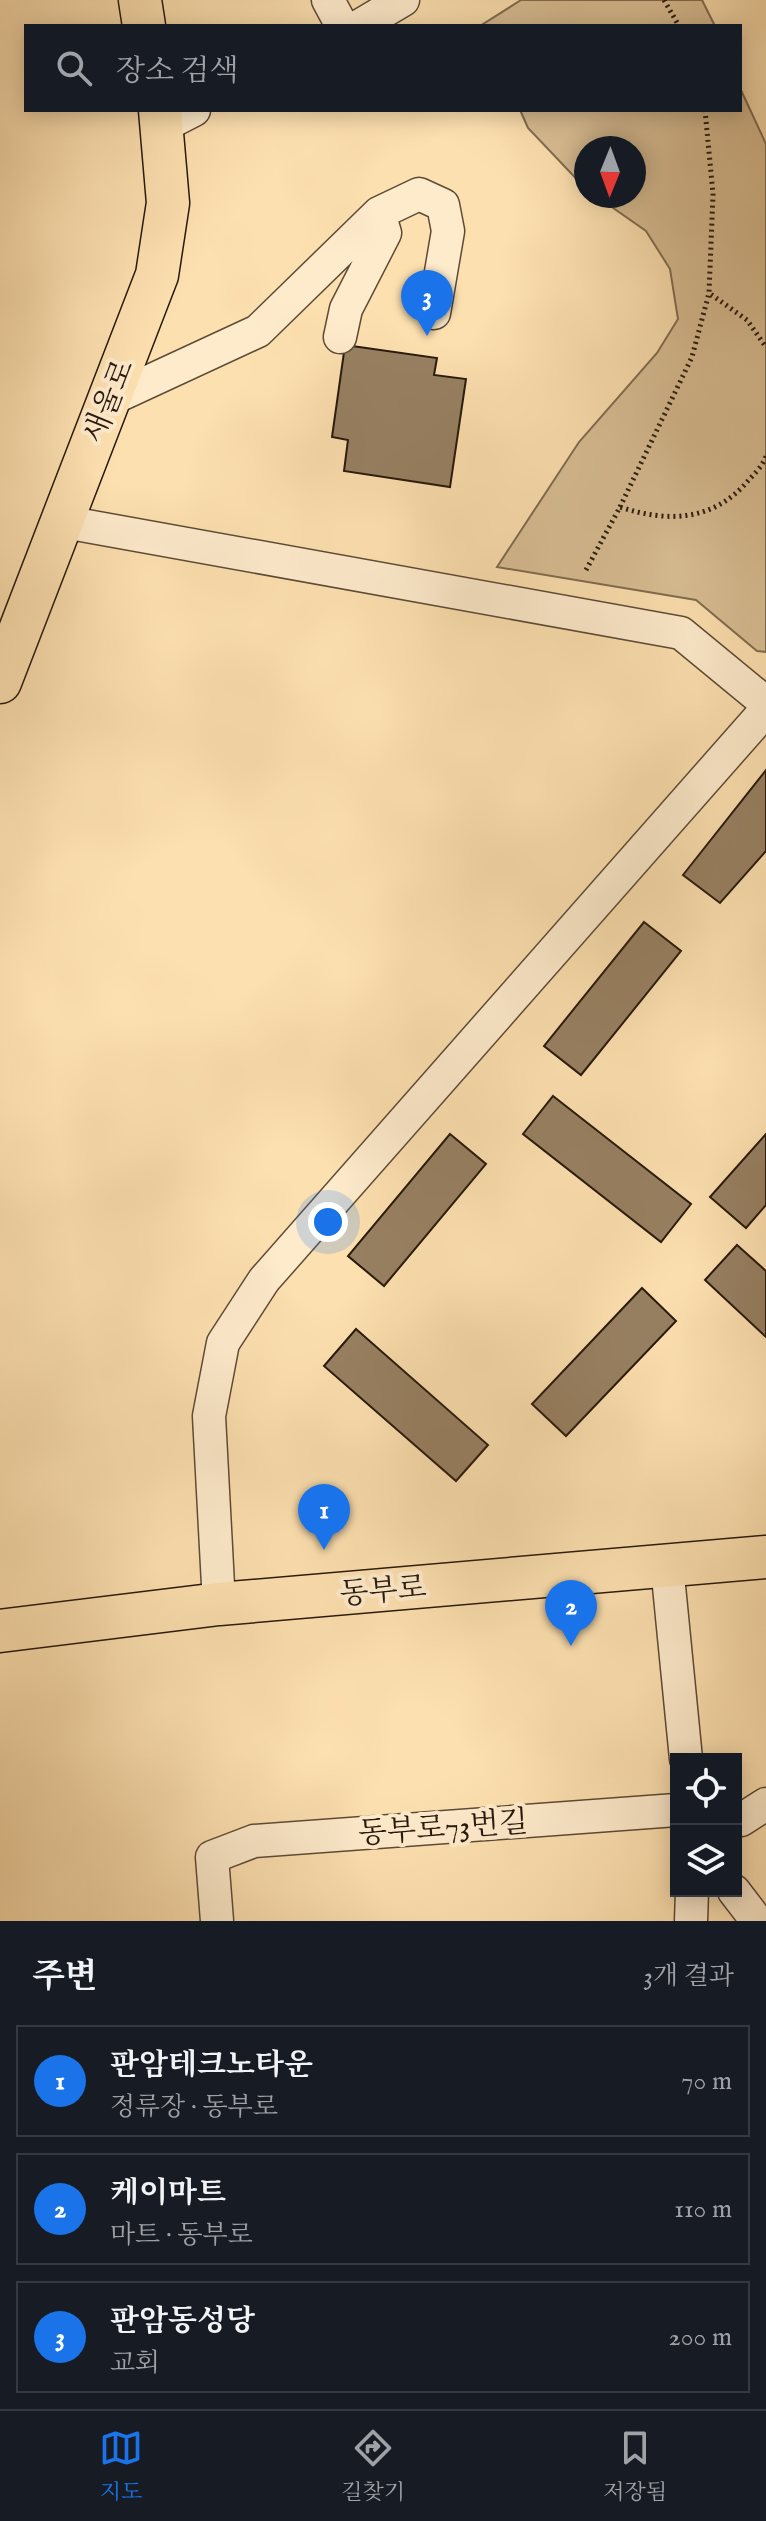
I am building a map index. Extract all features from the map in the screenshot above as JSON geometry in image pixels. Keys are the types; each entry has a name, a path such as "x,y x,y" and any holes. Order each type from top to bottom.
{"main road":[{"path":"140,0 144,24"},
{"name":"새울로","path":"0,682 59,521 157,275 168,203 172,115"},
{"name":"동부로","path":"0,1631 219,1604 766,1557"}],"street":[{"path":"328,0 341,24"},
{"path":"362,24 403,0"},
{"path":"109,400 258,331 379,213 419,194 443,205 448,231 434,313"},
{"path":"340,337 346,309 385,233 379,213"},
{"path":"59,521 681,633 766,703"},
{"path":"219,1604 209,1416 223,1343 264,1280 766,710"},
{"path":"667,1566 685,1753"},
{"name":"동부로73번길","path":"217,1921 212,1857 254,1841 670,1810"},
{"path":"691,1921 692,1897"},
{"path":"739,1897 757,1921"}],"path":[{"path":"664,0 678,24"},
{"path":"586,570 692,357 709,293 713,194 705,112"},
{"path":"709,293 747,320 766,347"},
{"path":"620,507 641,514 681,518 731,501 766,456"}],"shaded area":[{"path":"521,0 702,0 714,24 483,24"},
{"path":"742,92 766,144 766,652 757,651 696,600 497,567 579,442 657,353 678,319 670,269 646,231 613,208 646,208 646,136 574,136 574,176 528,128 521,112 742,112"}],"building":[{"path":"345,345 437,358 434,375 466,379 450,487 344,471 348,440 332,437"},
{"path":"766,770 766,851 720,903 683,875"},
{"path":"644,922 681,951 581,1075 544,1046"},
{"path":"553,1096 691,1204 661,1242 523,1134"},
{"path":"450,1134 486,1164 384,1286 348,1256"},
{"path":"766,1134 766,1205 746,1228 710,1197"},
{"path":"737,1245 766,1271 766,1337 705,1280"},
{"path":"642,1288 676,1321 566,1436 532,1404"},
{"path":"356,1329 488,1445 456,1481 324,1366"}],"place":[{"name":"판암동성당","path":"427,336"},
{"name":"판암테크노타운","path":"324,1550"},
{"name":"케이마트","path":"571,1646"}]}
